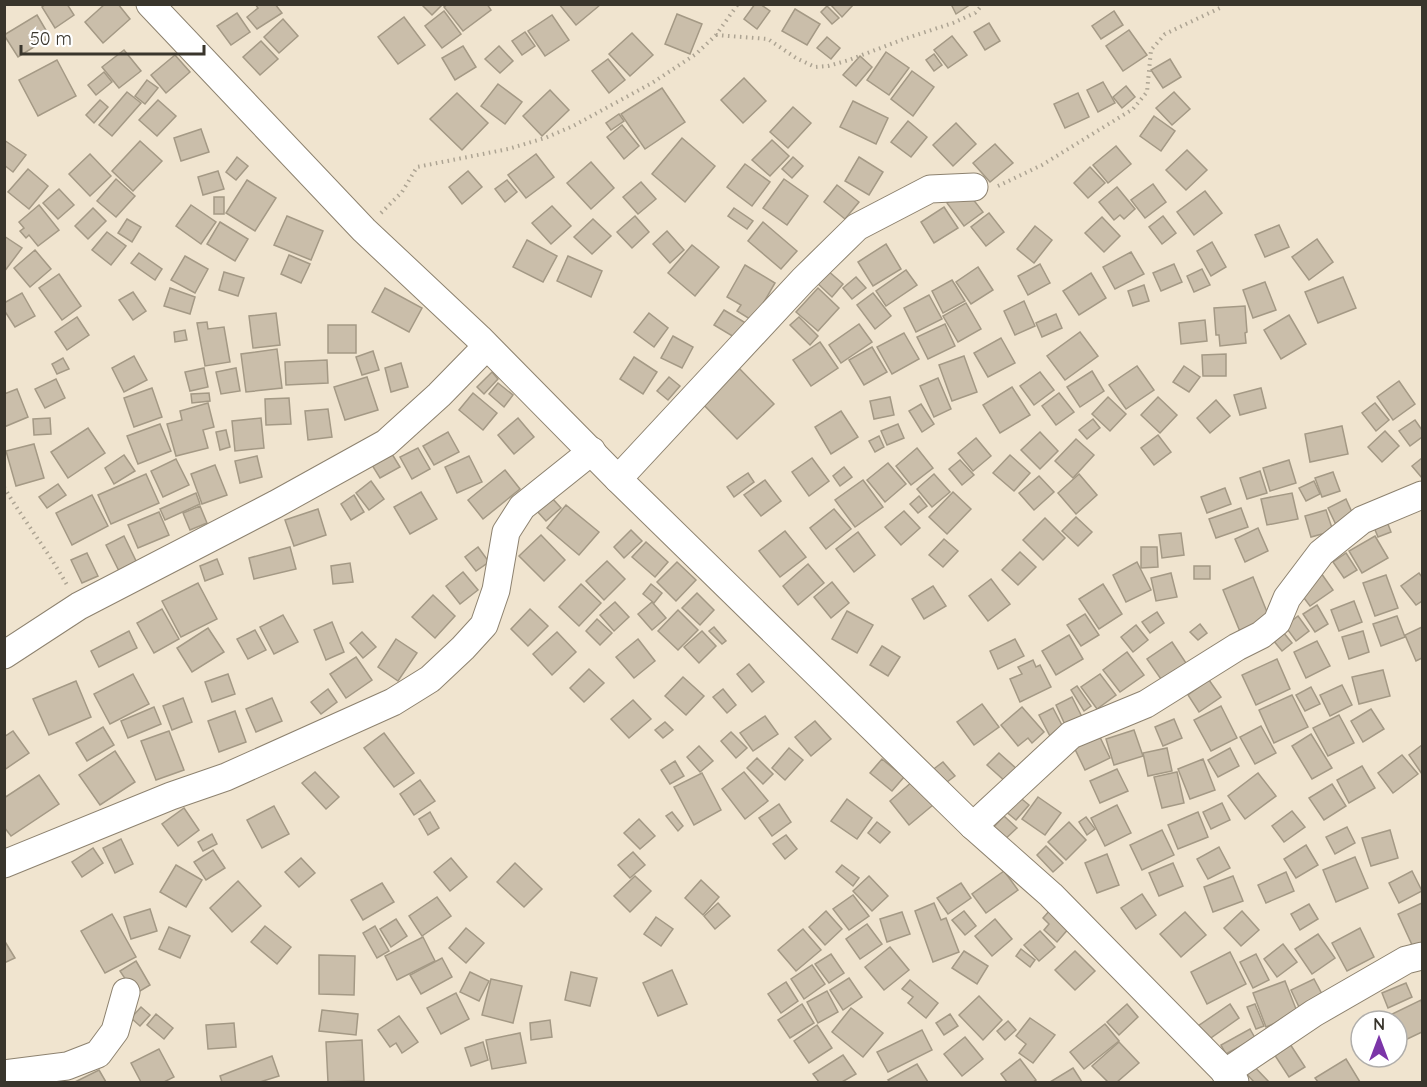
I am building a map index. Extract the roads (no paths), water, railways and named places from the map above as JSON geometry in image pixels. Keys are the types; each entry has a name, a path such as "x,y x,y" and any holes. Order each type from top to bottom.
{"street":[{"path":"150,4 364,230 479,338 618,479 973,826 1051,895 1230,1078 1314,1013 1406,960 1422,956"},
{"path":"618,479 803,280 857,227 930,189 974,187"},
{"path":"4,655 79,606 386,444 439,395 486,346"},
{"path":"4,864 171,796 226,777 393,702 430,679 484,625 496,590 506,532 522,507 592,451"},
{"path":"973,826 1071,735 1146,704 1237,647 1261,635 1277,622 1287,598 1321,553 1362,520 1422,495"},
{"path":"4,1074 67,1066 98,1054 115,1031 126,993"}]}
